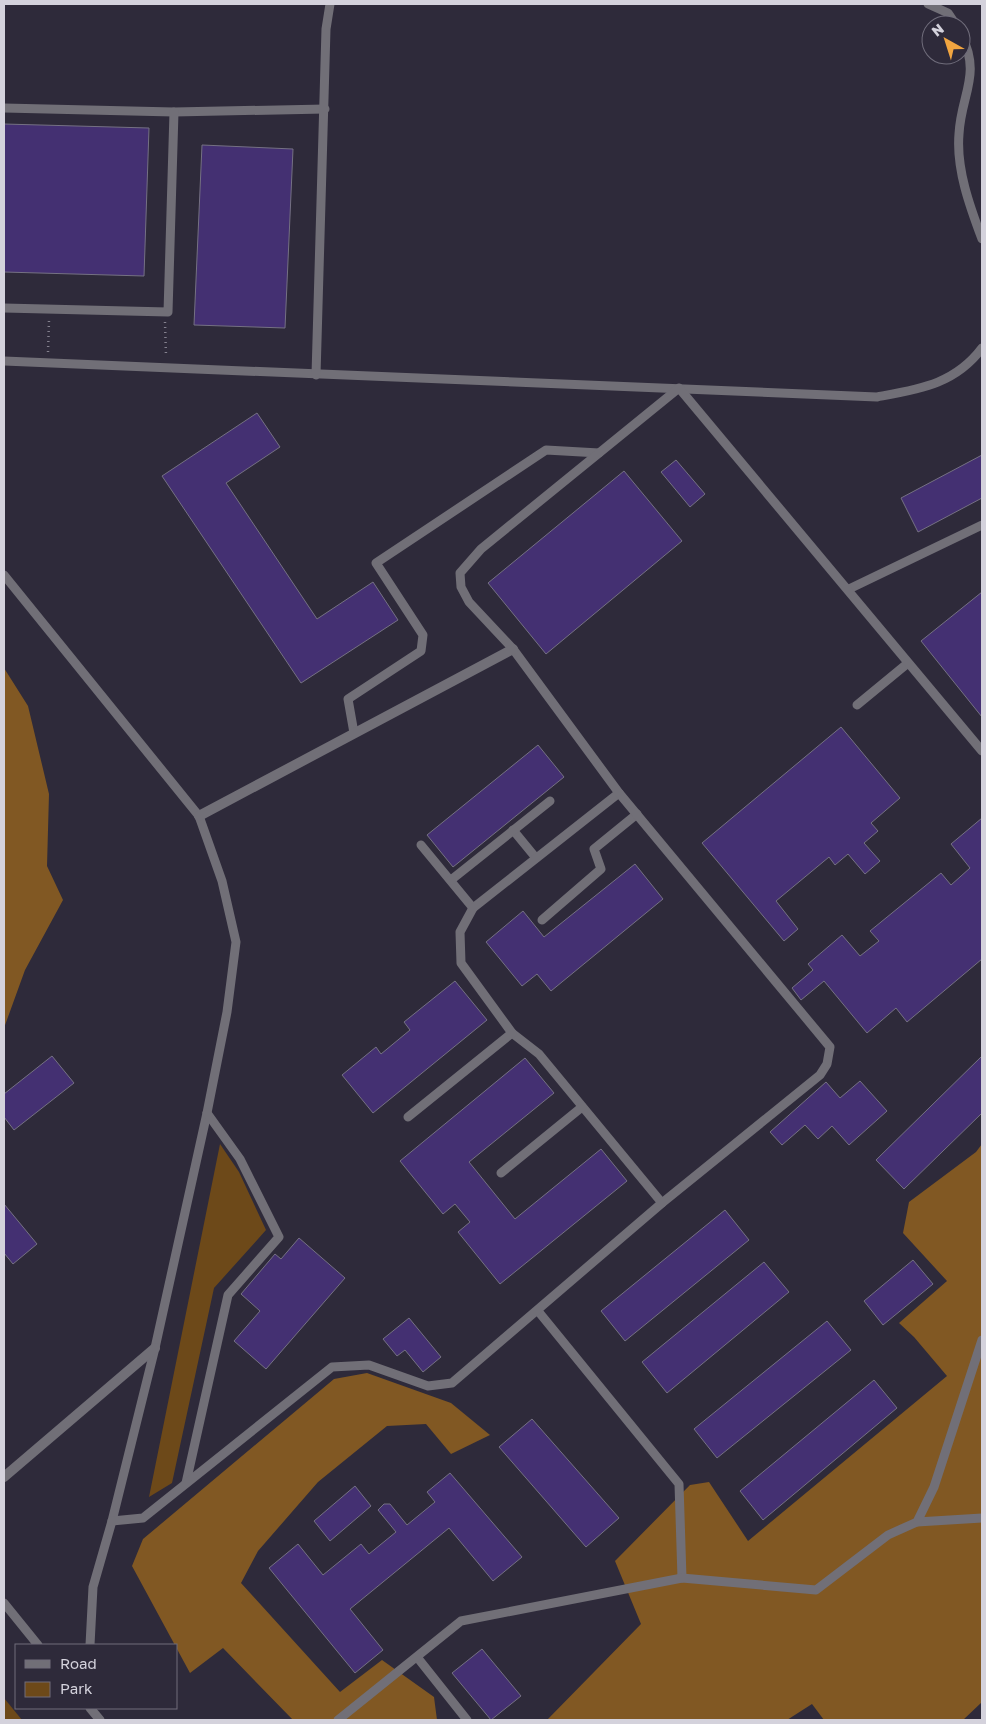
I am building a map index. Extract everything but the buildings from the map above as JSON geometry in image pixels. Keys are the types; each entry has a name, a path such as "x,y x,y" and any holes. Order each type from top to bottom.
{"street":[{"path":"199,816 513,649"},
{"path":"4,1476 155,1348"}],"lane":[{"path":"316,375 326,29 330,4"},
{"path":"928,4 949,15"},
{"path":"971,65 970,78 958,135 962,170 978,213 982,238"},
{"path":"4,108 174,112 325,109"},
{"path":"4,308 168,312 174,112"},
{"path":"4,361 877,396 917,390 946,379 969,365 982,348"},
{"path":"112,1521 143,1518 332,1367 368,1365 428,1386 452,1383 662,1203 820,1075 827,1064 830,1047 619,792 513,649 469,602 461,587 460,573 481,549 679,388"},
{"path":"679,388 849,589 982,751"},
{"path":"354,733 348,699 421,651 423,635 376,563 546,450 599,453"},
{"path":"849,589 982,525"},
{"path":"4,575 199,816 222,881 236,942 227,1012 208,1113 155,1348 112,1521 93,1587 90,1644"},
{"path":"856,705 908,663"},
{"path":"619,792 473,908 460,932 461,963 512,1033 539,1054 662,1203"},
{"path":"450,880 550,801"},
{"path":"542,920 601,869 594,849 637,814"},
{"path":"513,830 536,858"},
{"path":"421,845 473,908"},
{"path":"408,1117 512,1033"},
{"path":"501,1174 582,1107"},
{"path":"186,1483 228,1295 279,1237 240,1159 208,1113"},
{"path":"538,1311 679,1484 682,1578"},
{"path":"917,1522 934,1488 982,1340"},
{"path":"338,1720 461,1621 682,1578 816,1590 888,1535 917,1522 982,1518"},
{"path":"4,1603 37,1644"},
{"path":"417,1657 467,1720"}],"path":[{"path":"48,363 50,310"},
{"path":"164,312 166,368"}],"green space":[{"path":"220,1144 239,1172 266,1230 214,1288 172,1483 149,1497"},
{"path":"4,1698 22,1720 4,1720"}],"shaded area":[{"path":"4,668 28,706 49,794 47,866 63,900 25,970 4,1028"},
{"path":"982,1144 982,1702 963,1720 824,1720 812,1704 787,1720 547,1720 641,1624 615,1561 690,1485 709,1482 748,1541 947,1376 914,1337 899,1323 947,1281 903,1233 909,1202 976,1152"},
{"path":"367,1373 451,1403 490,1435 451,1454 426,1424 387,1426 318,1482 258,1551 241,1583 340,1692 382,1660 434,1697 437,1720 293,1720 223,1648 190,1673 178,1651 178,1644 174,1644 132,1566 143,1539 334,1379"}]}
